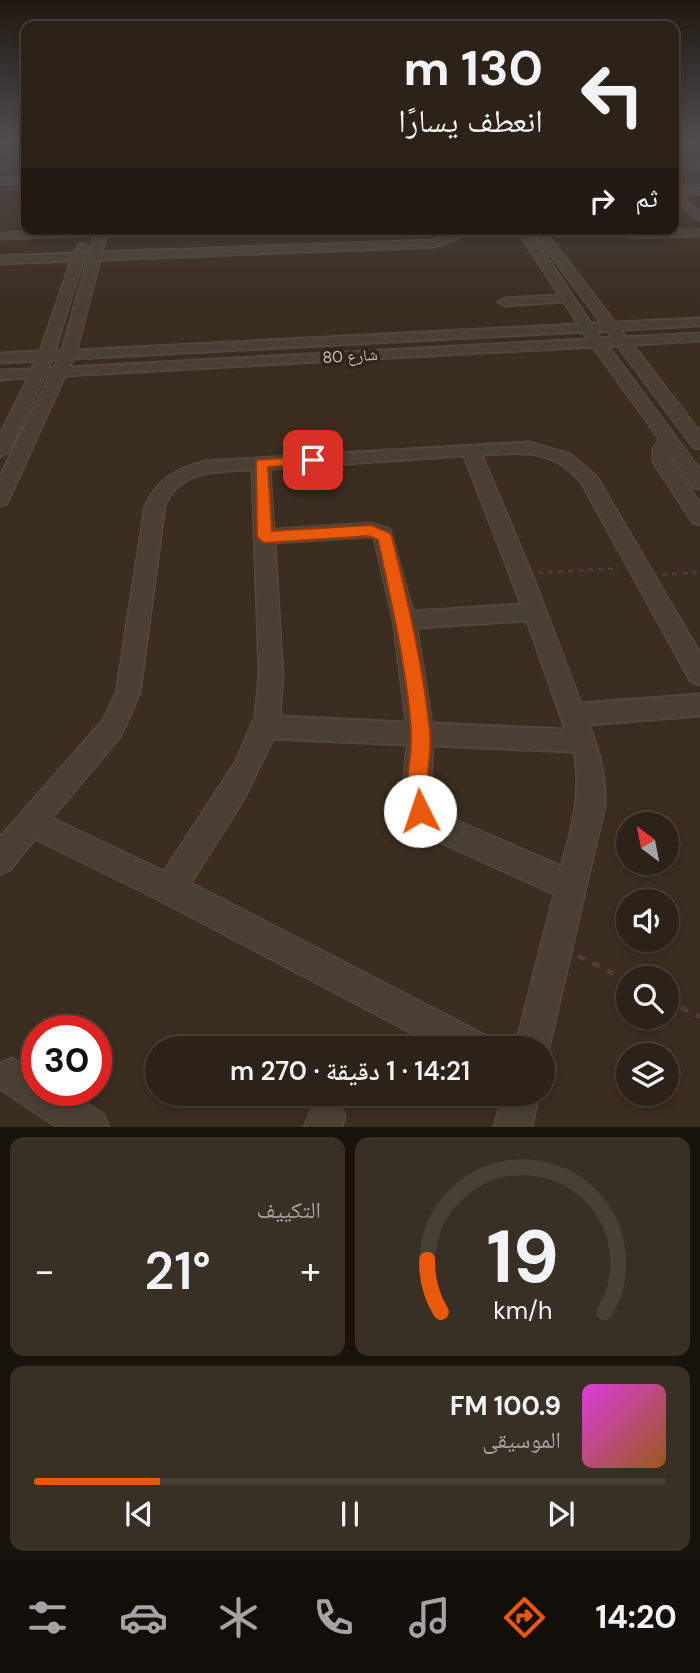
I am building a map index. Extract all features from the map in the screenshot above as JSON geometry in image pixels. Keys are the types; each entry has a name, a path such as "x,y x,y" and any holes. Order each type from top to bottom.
{"street":[{"path":"679,199 698,217"},
{"path":"679,216 698,217"},
{"path":"0,233 21,231"},
{"path":"0,233 21,233"},
{"path":"679,234 700,233"},
{"path":"0,452 39,373 94,235"},
{"path":"351,235 354,247"},
{"path":"0,260 435,243 455,235"},
{"path":"526,235 586,327 700,483"},
{"path":"542,235 620,341 698,439"},
{"path":"0,500 10,471 68,354 85,257"},
{"path":"505,302 568,298"},
{"name":"شارع 80","path":"0,358 700,322"},
{"name":"شارع 80","path":"0,375 700,337"},
{"path":"670,440 662,448 662,462 700,519"},
{"path":"0,860 30,822 113,729 128,693 155,506 160,492 171,481 196,469 471,450 529,447 544,449 570,460 590,481 700,675"},
{"path":"471,450 574,715 592,779 591,806 535,1036"},
{"path":"170,889 254,754 265,727 271,676 261,463"},
{"path":"264,537 379,532 385,537 404,620 421,734 416,798 420,811 429,823 571,886"},
{"path":"404,620 534,611"},
{"path":"574,715 700,705"},
{"path":"265,727 583,741"},
{"path":"30,822 170,889 452,1036"},
{"path":"12,1076 90,1127"},
{"path":"513,1127 518,1106"}],"path":[{"path":"521,574 700,572"},
{"path":"556,945 616,975"},
{"path":"679,1006 700,1017"}],"route":[{"path":"313,460 261,463 264,537 371,530 385,537 404,620 421,734 416,798 420,811"}]}
